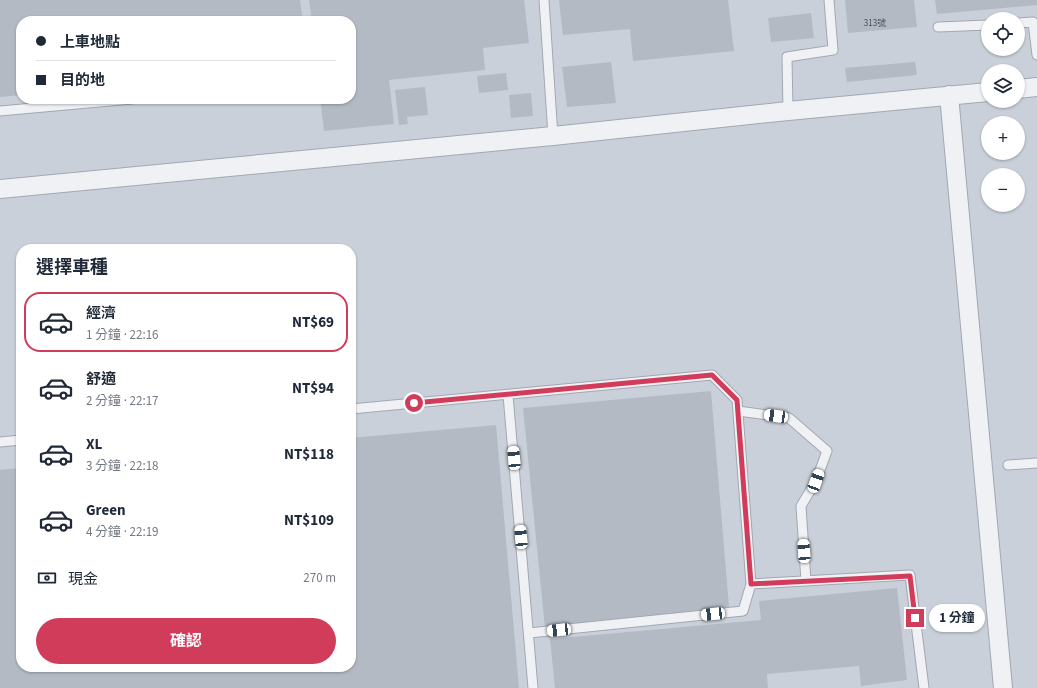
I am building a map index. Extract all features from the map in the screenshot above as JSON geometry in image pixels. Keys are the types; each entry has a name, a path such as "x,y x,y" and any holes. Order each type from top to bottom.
{"street":[{"path":"1025,88 1037,87"},
{"path":"0,189 553,136 981,93"},
{"path":"949,95 1003,688"}],"lane":[{"path":"544,0 553,136"},
{"path":"788,111 787,57 833,50 829,0"},
{"path":"1025,23 1033,22 1037,55"},
{"path":"938,27 981,25"},
{"path":"0,111 77,104"},
{"path":"356,409 712,375 737,400 751,584 743,611 529,632"},
{"path":"508,395 534,688"},
{"path":"738,411 789,418 827,451 816,481 800,506 806,581"},
{"path":"0,442 16,440"},
{"path":"1008,465 1037,463"},
{"path":"751,584 910,576 924,688"}],"shaded area":[{"path":"0,0 1037,0 1037,688 0,688"}],"building":[{"path":"0,0 300,0 302,16 16,16 16,95 0,97"},
{"path":"309,0 524,0 529,43 483,48 485,70 389,80 394,124 324,131 321,104 356,104 356,16 311,16"},
{"path":"559,0 728,0 734,51 633,61 630,29 563,35"},
{"path":"845,0 914,0 917,27 848,33"},
{"path":"935,0 1037,0 1037,5 937,14"},
{"path":"811,13 814,38 771,42 768,18"},
{"path":"611,62 616,103 567,107 562,67"},
{"path":"915,62 917,75 847,82 845,68"},
{"path":"506,73 508,90 479,93 477,76"},
{"path":"425,87 428,115 407,117 408,124 399,125 395,90"},
{"path":"531,93 533,116 511,118 509,95"},
{"path":"711,391 729,607 545,628 523,408"},
{"path":"496,425 519,688 0,688 0,470 16,468 16,672 356,672 356,438"},
{"path":"897,588 907,680 861,686 859,666 767,674 768,688 555,688 550,639 761,620 759,601"}],"route":[{"path":"414,403 712,375 737,400 751,584 910,576 915,618"}]}
